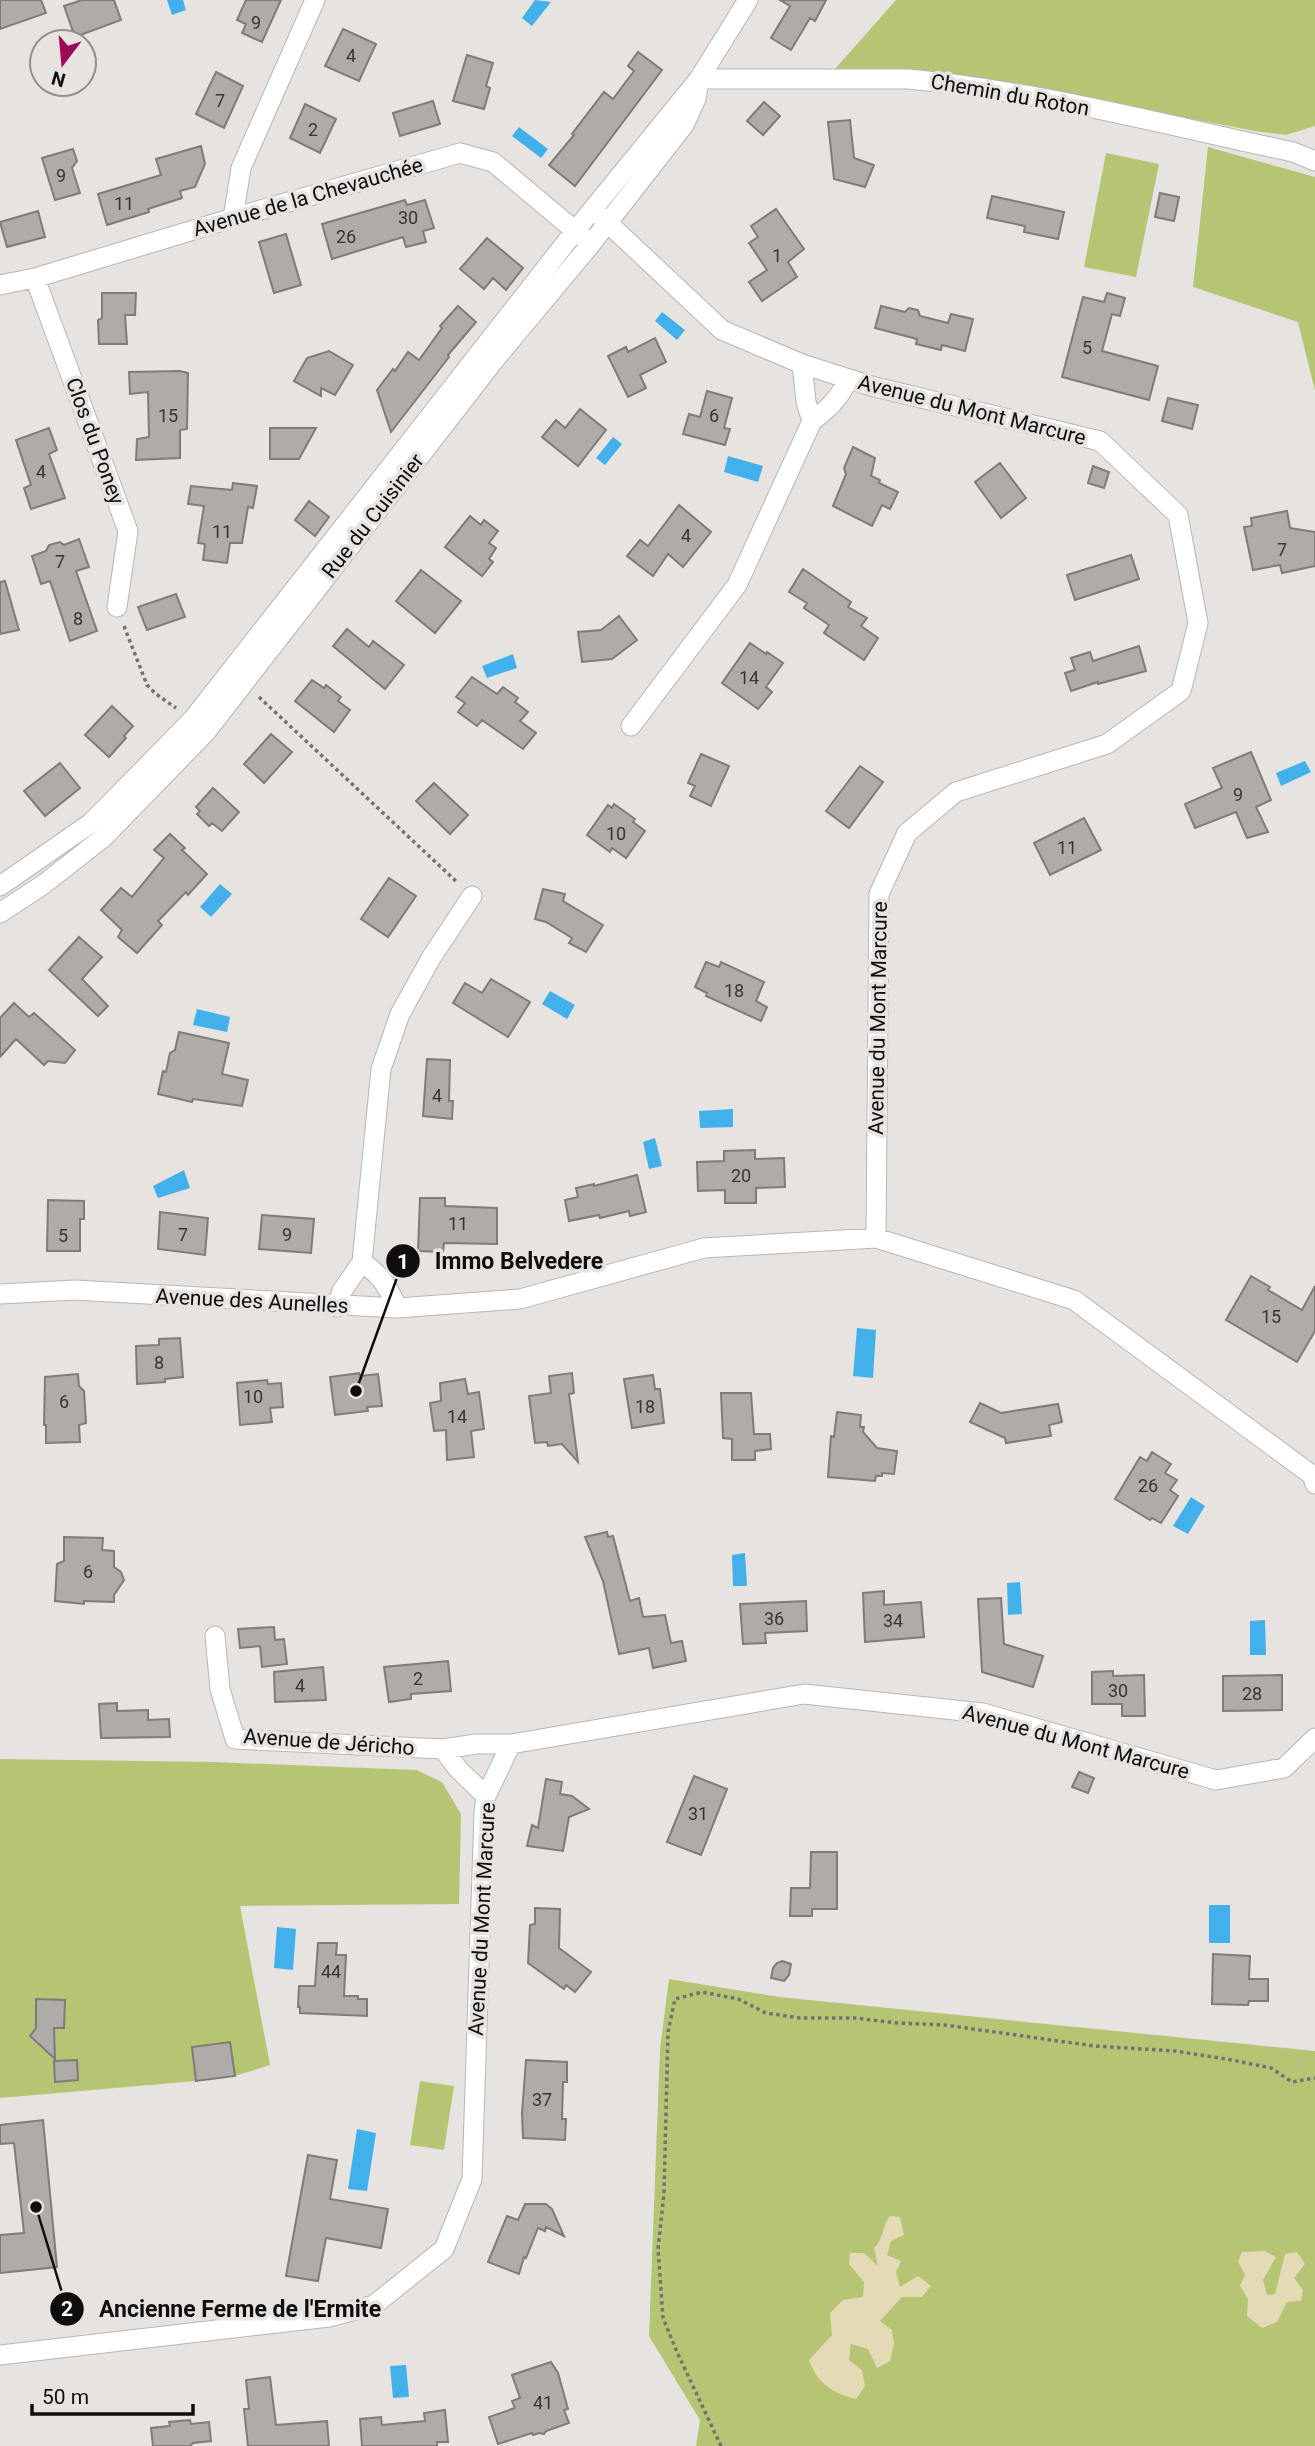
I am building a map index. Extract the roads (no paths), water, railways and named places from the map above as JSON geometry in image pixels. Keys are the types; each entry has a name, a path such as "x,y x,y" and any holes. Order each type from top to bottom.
{"street":[{"path":"233,218 241,168 316,0"},
{"name":"Rue du Cuisinier","path":"0,886 91,823 193,719 575,231 699,79 748,0"},
{"name":"Rue du Cuisinier","path":"0,913 44,884 104,836 206,732 496,358 591,244 684,125 696,99 699,79"},
{"name":"Chemin du Roton","path":"699,79 908,79 941,82 1016,93 1293,152 1315,161"},
{"name":"Avenue de la Chevauchée","path":"0,285 35,278 460,153 493,162 591,244"},
{"name":"Avenue du Mont Marcure","path":"593,209 722,330 802,364 848,379 1100,441 1178,515 1198,623 1181,691 1107,744 956,792 907,833 878,894 876,1238"},
{"name":"Clos du Poney","path":"35,278 128,531 117,607"},
{"path":"802,364 802,380 812,421"},
{"path":"631,726 737,584 812,421 827,410 842,393 848,379"},
{"path":"337,1307 342,1291 362,1262 381,1069 400,1014 472,897"},
{"path":"876,1238 1074,1300 1312,1475 1315,1484"},
{"name":"Avenue des Aunelles","path":"0,1294 75,1290 337,1307 397,1308 520,1299 704,1248 876,1238"},
{"path":"362,1262 378,1273 390,1290 397,1308"},
{"name":"Avenue de Jéricho","path":"215,1636 220,1689 235,1739 443,1749 476,1744 510,1744"},
{"name":"Avenue du Mont Marcure","path":"0,2355 330,2317 374,2305 444,2249 472,2179 486,1796 510,1744 804,1694 983,1713 1216,1780 1284,1768 1315,1738"},
{"name":"Avenue de Jéricho","path":"443,1749 458,1769 486,1796"}],"water":[{"path":"167,0 183,0 186,10 172,15"},
{"path":"535,0 551,2 532,26 522,18"},
{"path":"519,127 548,149 541,158 512,136"},
{"path":"662,312 685,330 677,340 655,321"},
{"path":"613,437 622,444 605,465 596,458"},
{"path":"728,456 763,466 758,482 724,472"},
{"path":"513,654 517,668 487,678 482,666"},
{"path":"1305,761 1311,772 1281,786 1276,773"},
{"path":"220,884 232,894 211,917 200,907"},
{"path":"550,991 575,1005 567,1019 542,1004"},
{"path":"197,1009 230,1017 227,1032 193,1025"},
{"path":"733,1109 733,1127 700,1128 699,1111"},
{"path":"655,1138 662,1166 649,1169 643,1142"},
{"path":"184,1170 190,1188 158,1198 153,1186"},
{"path":"857,1328 876,1330 873,1378 853,1376"},
{"path":"1191,1497 1205,1506 1188,1534 1173,1526"},
{"path":"745,1553 747,1586 733,1586 732,1555"},
{"path":"1020,1582 1022,1614 1008,1615 1007,1583"},
{"path":"1265,1620 1266,1655 1250,1655 1250,1621"},
{"path":"1209,1905 1230,1905 1230,1943 1209,1943"},
{"path":"277,1927 296,1929 293,1970 274,1968"},
{"path":"357,2129 376,2133 367,2191 348,2189"},
{"path":"406,2365 409,2397 393,2398 390,2366"}],"place":[{"name":"Immo Belvedere","path":"356,1391"},
{"name":"Ancienne Ferme de l'Ermite","path":"36,2207"}]}
